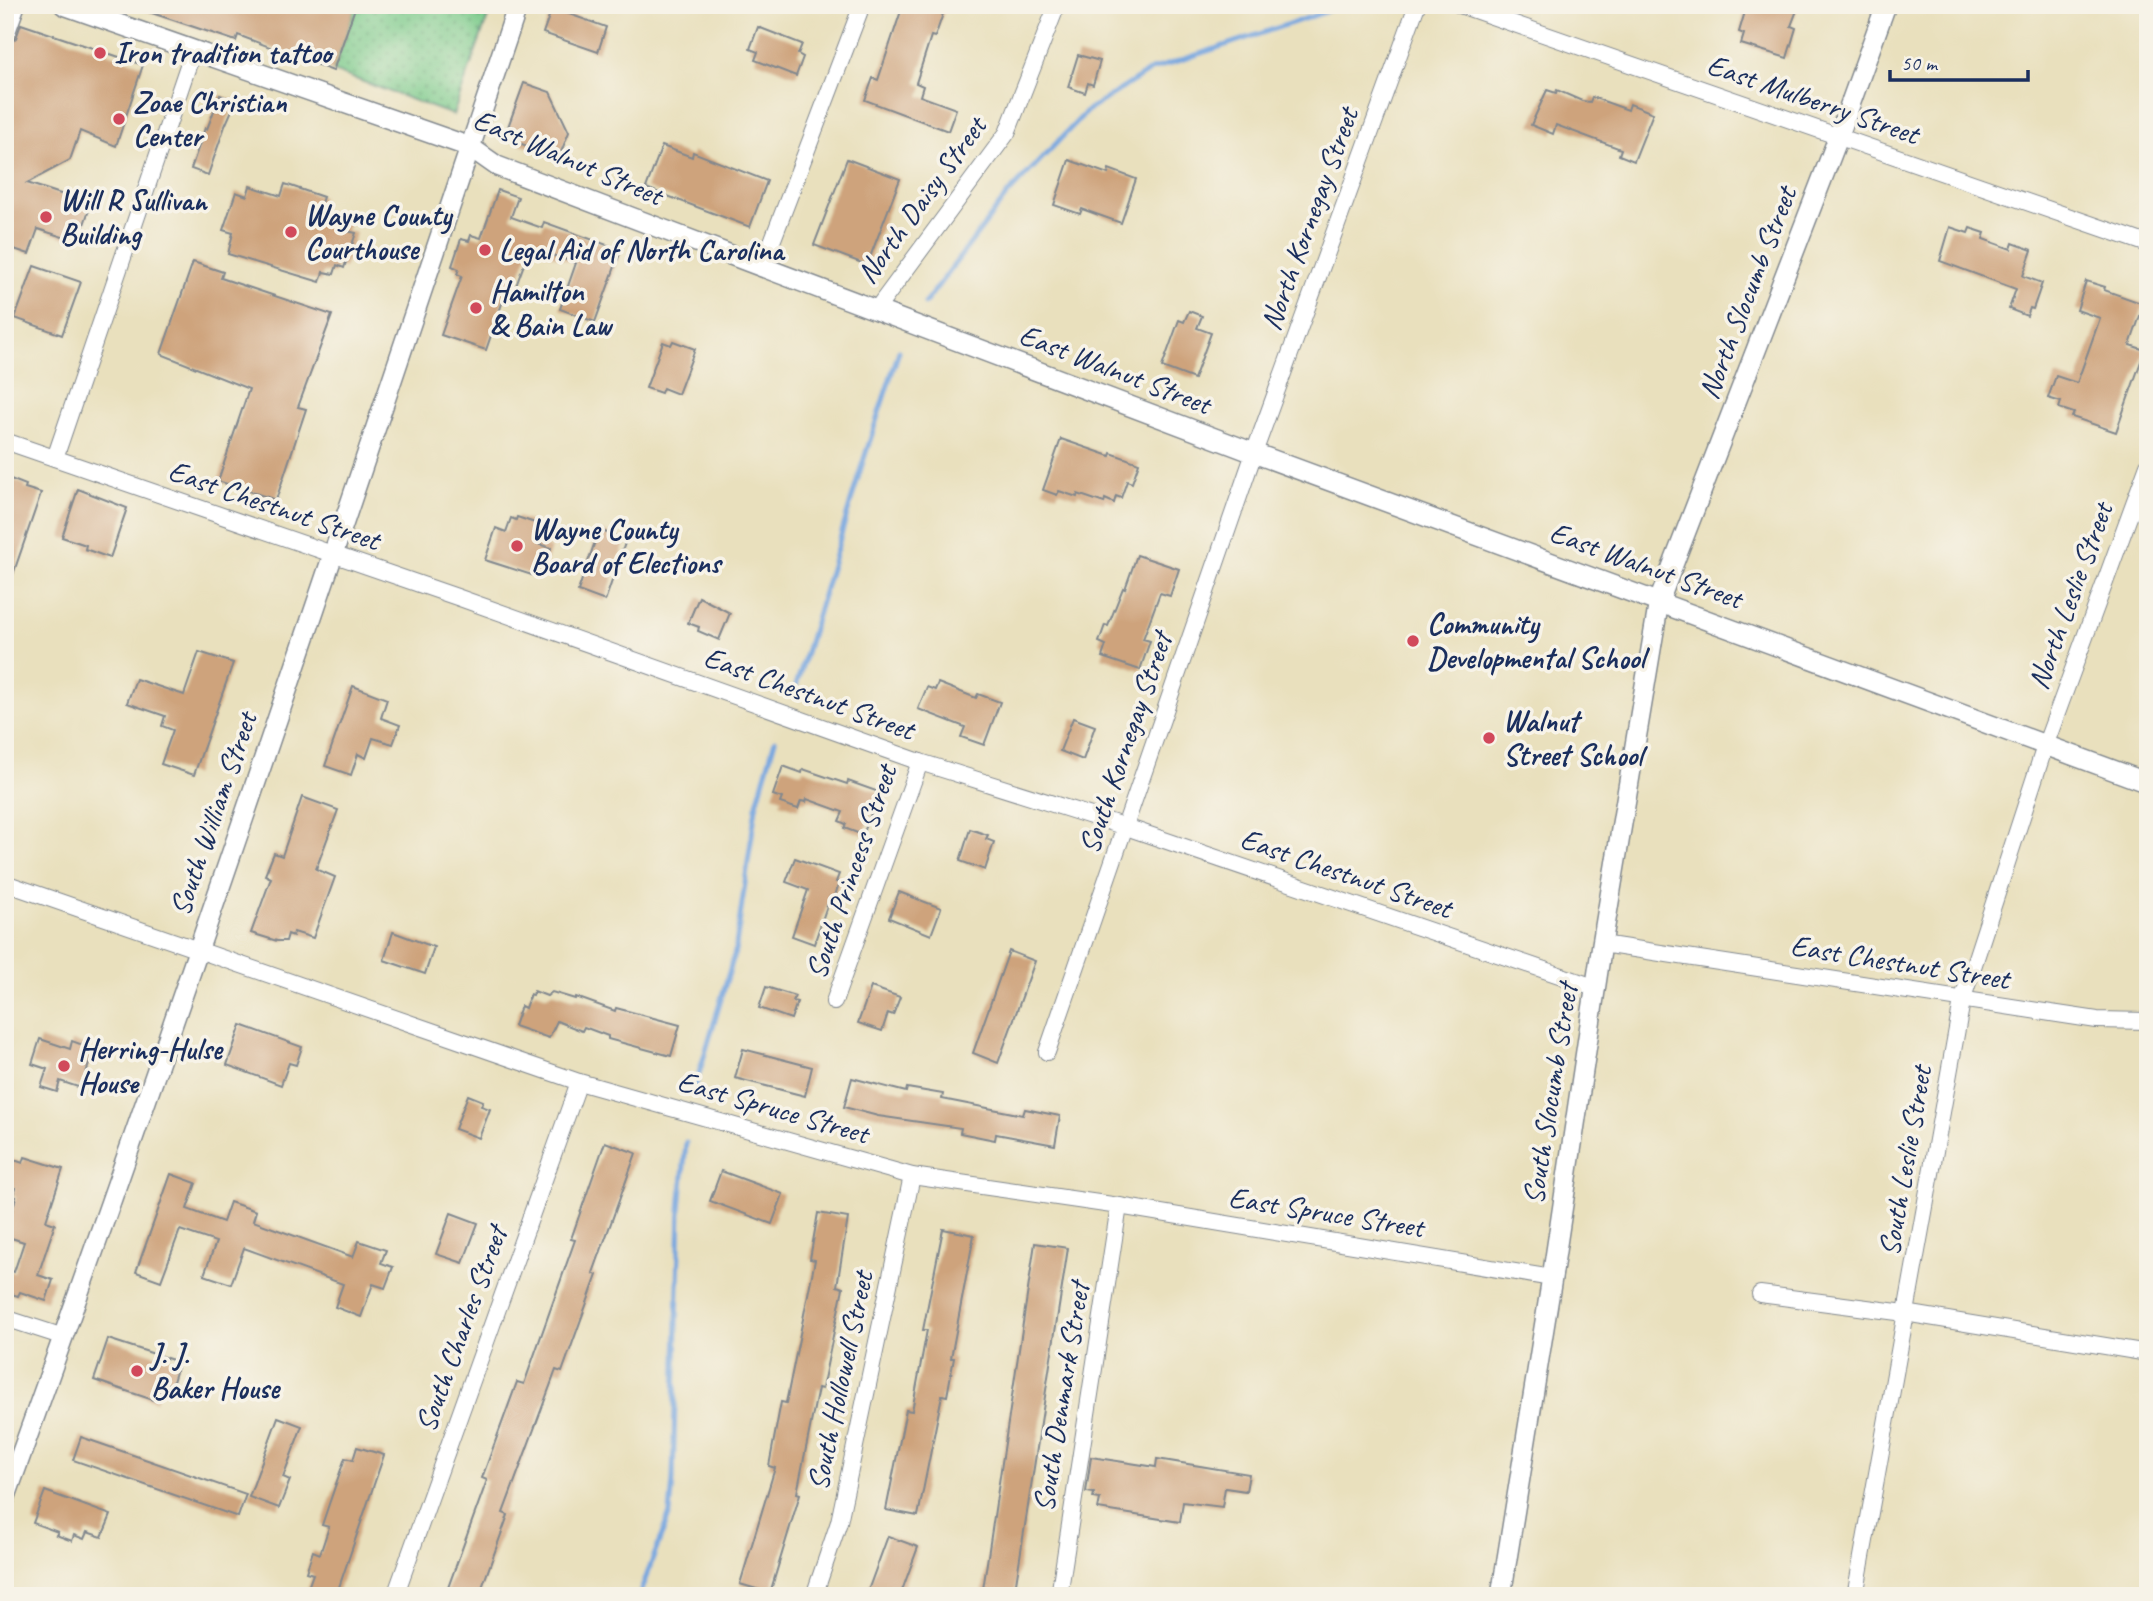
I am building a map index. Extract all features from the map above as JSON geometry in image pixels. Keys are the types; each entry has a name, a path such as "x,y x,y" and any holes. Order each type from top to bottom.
{"street":[{"path":"5,33 15,5"},
{"name":"East Walnut Street","path":"64,5 470,147 497,166 762,268 2148,783"},
{"name":"South William Street","path":"5,1499 64,1337 334,555 518,5"},
{"path":"762,268 862,5"},
{"name":"North Daisy Street","path":"876,310 1007,134 1057,5"},
{"name":"North Kornegay Street","path":"1254,453 1417,5"},
{"name":"East Mulberry Street","path":"1460,5 2148,244"},
{"name":"North Slocumb Street","path":"1659,601 1838,138 1886,5"},
{"path":"55,458 193,51"},
{"name":"East Chestnut Street","path":"5,441 919,762 1126,827 1597,988"},
{"name":"South Kornegay Street","path":"1047,1052 1254,453"},
{"name":"North Leslie Street","path":"2045,746 2148,465"},
{"name":"South Slocumb Street","path":"1501,1596 1602,944 1659,601"},
{"name":"South Leslie Street","path":"1855,1596 1962,1001 2045,746"},
{"name":"South Princess Street","path":"835,1002 919,762"},
{"name":"East Spruce Street","path":"5,883 579,1082 912,1175 1119,1206 1552,1278"},
{"name":"East Chestnut Street","path":"1602,944 1962,1001 2097,1020 2148,1021"},
{"name":"South Charles Street","path":"395,1596 579,1082"},
{"name":"South Hollowell Street","path":"814,1596 839,1522 912,1175"},
{"name":"South Denmark Street","path":"1059,1596 1119,1206"},
{"path":"1760,1294 1905,1313 2148,1353"},
{"path":"5,1318 64,1337"}],"green space":[{"path":"356,5 492,5 453,115 333,71"}],"building":[{"path":"138,5 356,5 333,71 238,35 236,41 137,8"},
{"path":"903,5 946,5 935,37 931,36 916,83 923,86 920,96 956,109 948,131 865,100 873,78 878,80"},
{"path":"1747,5 1799,5 1791,26 1796,28 1787,58 1741,44 1744,34 1739,32"},
{"path":"552,8 606,27 598,52 543,33"},
{"path":"21,24 143,65 116,146 80,131 70,160 27,183 91,204 78,242 38,229 29,254 5,246 5,53 8,45 16,38"},
{"path":"758,27 802,44 798,54 803,57 796,76 755,60 758,52 750,49"},
{"path":"1078,55 1100,61 1093,85 1088,83 1085,93 1068,87"},
{"path":"524,83 550,92 569,132 559,157 504,138"},
{"path":"1547,90 1556,93 1557,90 1582,101 1590,102 1592,97 1628,110 1630,104 1653,113 1634,161 1619,155 1621,149 1556,125 1553,134 1531,125"},
{"path":"220,95 236,101 208,175 191,169"},
{"path":"662,146 692,157 693,152 767,181 750,227 646,188"},
{"path":"847,159 900,179 867,265 814,245"},
{"path":"1069,160 1108,174 1109,169 1136,179 1121,223 1082,209 1080,214 1054,205"},
{"name":"Wayne County Courthouse","path":"285,184 323,197 319,209 351,220 347,231 356,233 344,268 337,265 334,274 323,272 320,282 228,254 233,233 223,230 236,192 247,196 250,186 281,196"},
{"path":"498,190 518,197 511,217 542,228 544,222 621,250 595,322 560,309 576,263 530,248 513,294 506,292 486,350 441,335 462,276 457,274 459,269 452,266 461,239 469,241 471,235 481,238"},
{"path":"1950,227 1968,233 1970,228 1985,233 1983,239 2011,249 2013,243 2032,250 2023,276 2042,283 2033,309 2030,308 2027,316 2009,309 2016,289 1940,261"},
{"path":"193,262 223,272 221,278 332,315 298,407 306,409 276,500 218,481 249,389 161,354"},
{"path":"34,266 81,282 62,335 15,318"},
{"path":"2086,281 2144,304 2130,345 2145,350 2116,432 2072,417 2074,413 2059,408 2061,402 2048,398 2056,376 2077,383 2100,318 2077,310"},
{"path":"1189,311 1202,316 1197,328 1211,333 1194,379 1162,367 1179,320 1184,322"},
{"path":"673,341 695,349 678,394 663,388 661,393 646,388 663,342 671,345"},
{"path":"1061,439 1139,463 1132,483 1127,481 1121,498 1116,496 1114,503 1105,499 1104,503 1078,494 1077,497 1059,491 1057,495 1043,490"},
{"path":"8,478 41,493 8,589 5,589 5,487"},
{"path":"78,489 127,508 110,558 85,549 86,545 62,537"},
{"name":"Wayne County Board of Elections","path":"517,517 544,526 538,544 551,548 541,578 485,560 496,528 506,532 511,518 516,520"},
{"path":"599,530 626,540 605,601 578,591"},
{"path":"1137,555 1179,569 1170,596 1160,593 1143,639 1150,641 1140,670 1102,657 1106,645 1099,642 1123,588 1125,589"},
{"path":"699,597 730,613 719,640 698,631 699,627 688,623"},
{"path":"199,652 233,663 194,775 161,764 173,730 162,726 165,716 127,703 136,679 184,695"},
{"path":"938,683 976,698 978,694 1000,702 984,745 961,737 965,727 918,709 927,687 935,690"},
{"path":"353,686 387,699 381,718 400,725 393,744 373,738 366,758 358,754 351,775 325,766"},
{"path":"1073,718 1095,726 1083,760 1060,751"},
{"path":"783,766 802,773 803,769 847,784 848,781 879,792 863,835 844,828 846,824 839,821 843,812 807,799 806,802 801,801 798,809 780,803 782,798 773,795"},
{"path":"302,797 338,810 316,869 335,877 313,938 294,932 293,936 288,934 286,941 277,941 251,933 271,878 265,875 274,853 282,856"},
{"path":"970,829 988,835 986,839 994,842 985,870 960,861"},
{"path":"795,858 839,874 834,899 830,897 814,944 792,936 808,890 786,882"},
{"path":"899,892 941,908 931,935 889,918"},
{"path":"393,932 434,947 425,974 384,960"},
{"path":"1009,951 1035,961 998,1063 973,1053"},
{"path":"766,987 795,996 793,1001 797,1002 791,1019 759,1008"},
{"path":"871,987 900,997 893,1015 888,1013 882,1031 858,1023"},
{"path":"534,991 547,996 552,992 575,999 576,997 615,1011 616,1008 680,1025 671,1056 608,1039 608,1036 584,1027 582,1031 557,1021 549,1038 514,1026 521,1006 525,1008 530,994 533,995"},
{"path":"241,1025 302,1047 296,1065 289,1063 281,1085 227,1065"},
{"name":"Herring-Hulse House","path":"40,1039 70,1049 72,1041 94,1049 81,1088 60,1081 57,1092 41,1087 47,1069 32,1064"},
{"path":"743,1049 812,1067 805,1096 735,1078"},
{"path":"852,1078 906,1092 907,1088 943,1094 942,1099 1023,1115 1025,1109 1060,1116 1055,1145 996,1134 995,1140 960,1133 961,1128 878,1116 844,1107"},
{"path":"468,1095 483,1101 481,1106 490,1109 479,1138 455,1129"},
{"path":"605,1142 636,1153 593,1273 597,1275 562,1372 556,1370 503,1513 508,1515 479,1596 445,1596 487,1480 482,1478 517,1382 524,1384 575,1240 571,1239"},
{"path":"5,1157 23,1163 25,1157 63,1169 46,1221 55,1224 38,1275 53,1280 46,1301 20,1292 18,1296 5,1292 5,1269 14,1272 24,1242 5,1236 16,1197 13,1196 15,1188 5,1185"},
{"path":"721,1171 783,1194 772,1224 710,1201"},
{"path":"171,1174 196,1183 187,1209 223,1222 230,1202 256,1211 253,1221 353,1257 359,1241 386,1250 381,1263 393,1267 385,1288 373,1284 361,1317 335,1307 343,1284 244,1248 231,1284 204,1275 216,1242 180,1230 161,1281 136,1272"},
{"path":"451,1213 478,1223 463,1263 436,1254"},
{"path":"818,1213 848,1218 837,1286 843,1288 822,1389 818,1388 797,1493 800,1494 770,1593 740,1584 775,1468 769,1466 781,1402 786,1403 815,1260 810,1259"},
{"path":"943,1229 974,1235 951,1358 954,1358 947,1396 942,1395 918,1516 886,1510 906,1410 912,1411 927,1330 923,1330"},
{"path":"1035,1243 1068,1248 1014,1596 982,1596"},
{"name":"J. J. Baker House","path":"108,1339 179,1362 172,1385 162,1382 156,1401 94,1380"},
{"path":"278,1417 302,1426 283,1477 290,1480 279,1508 249,1497"},
{"path":"81,1437 246,1494 238,1517 73,1460"},
{"path":"357,1447 384,1455 336,1596 305,1596 313,1574 306,1572 313,1551 320,1554 329,1527 322,1525 345,1458 353,1460"},
{"path":"1091,1457 1156,1467 1157,1459 1249,1474 1246,1491 1225,1488 1222,1507 1183,1502 1180,1522 1098,1509 1100,1499 1093,1498 1094,1493 1086,1492"},
{"path":"45,1491 111,1515 102,1537 87,1532 84,1539 74,1535 72,1541 56,1535 58,1532 33,1523"},
{"path":"888,1536 918,1547 900,1596 866,1596"}],"waterway":[{"path":"925,303 1007,195 1087,111 1151,70 1322,13 1338,5"},
{"path":"796,686 899,351"},
{"path":"695,1087 735,952 756,807 775,740"},
{"path":"639,1596 670,1513 680,1209 686,1142"}],"place":[{"name":"Iron tradition tattoo","path":"100,53"},
{"name":"Zoae Christian Center","path":"119,119"},
{"name":"Will R Sullivan Building","path":"46,217"},
{"name":"Wayne County Courthouse","path":"291,232"},
{"name":"Legal Aid of North Carolina","path":"485,250"},
{"name":"Hamilton & Bain Law","path":"476,308"},
{"name":"Wayne County Board of Elections","path":"517,546"},
{"name":"Community Developmental School","path":"1413,641"},
{"name":"Walnut Street School","path":"1489,738"},
{"name":"Herring-Hulse House","path":"64,1066"},
{"name":"J. J. Baker House","path":"137,1371"}]}
